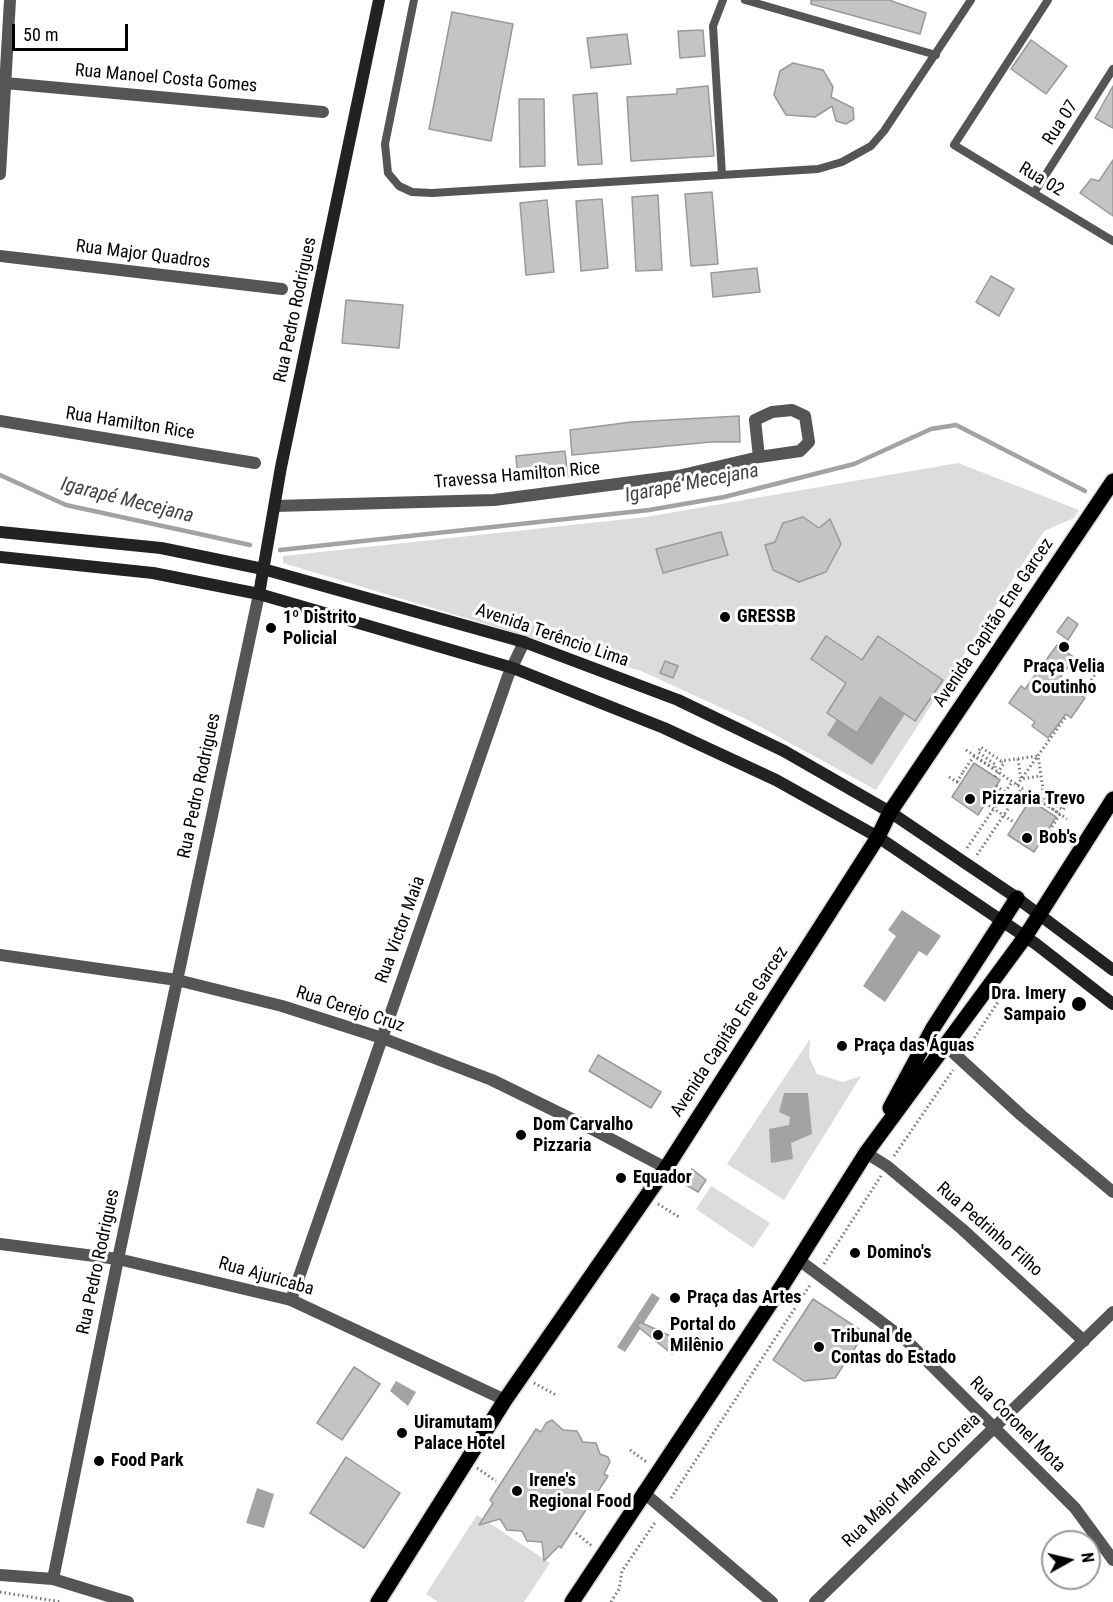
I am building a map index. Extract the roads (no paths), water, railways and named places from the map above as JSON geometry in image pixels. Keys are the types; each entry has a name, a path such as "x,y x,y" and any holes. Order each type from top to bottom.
{"main road":[{"name":"Rua Pedro Rodrigues","path":"259,594 274,510 379,0"},
{"name":"Avenida Capitão Ene Garcez","path":"378,1602 506,1400 666,1168 878,837 890,812 1113,481"},
{"name":"Avenida Terêncio Lima","path":"0,532 161,548 264,566 524,642 678,700 784,751 890,812 1017,898 1113,970"},
{"path":"0,557 153,573 259,594 513,668 674,732 776,780 878,837 1025,937 1113,1004"},
{"path":"866,1153 1025,937 1113,799"},
{"path":"572,1602 643,1492 800,1260 866,1153 933,1028 1017,898"}],"street":[{"path":"0,174 10,0"},
{"name":"Rua Manoel Costa Gomes","path":"5,83 323,112"},
{"name":"Rua Major Quadros","path":"0,256 282,289"},
{"name":"Travessa Hamilton Rice","path":"274,510 506,499 678,476 759,456 800,451 809,442 805,416 792,410 772,412 755,420 759,456"},
{"name":"Rua Hamilton Rice","path":"0,421 255,463"},
{"name":"Rua Pedro Rodrigues","path":"53,1580 118,1259 259,594"},
{"name":"Rua Victor Maia","path":"291,1299 508,676 524,642"},
{"name":"Rua Cerejo Cruz","path":"0,955 177,980 282,1006 382,1038 492,1080 666,1168"},
{"path":"946,1046 1113,1192"},
{"name":"Rua Pedrinho Filho","path":"866,1153 887,1166 1033,1292 1084,1341"},
{"name":"Rua Ajuricaba","path":"0,1244 118,1259 291,1299 506,1400"},
{"name":"Rua Coronel Mota","path":"800,1260 908,1342 1075,1508 1113,1560"},
{"name":"Rua Major Manoel Correia","path":"815,1602 1113,1312"},
{"path":"643,1492 772,1602"},
{"path":"0,1575 53,1580 128,1602"}],"lane":[{"path":"414,0 385,144 388,173 399,186 412,192 818,169 860,154 872,146 936,55 971,0"},
{"path":"722,175 713,26 723,0"},
{"path":"745,0 936,55"},
{"name":"Rua 02","path":"1048,0 954,145 1113,241"},
{"name":"Rua 07","path":"1034,193 1113,69"}],"waterway":[{"name":"Igarapé Mecejana","path":"280,550 649,510 724,497 854,464 931,429 956,425 1085,491"},
{"name":"Igarapé Mecejana","path":"0,475 66,505 250,545"}],"place":[{"name":"GRESSB","path":"725,617"},
{"name":"1º Distrito Policial","path":"271,628"},
{"name":"Praça Velia Coutinho","path":"1064,647"},
{"name":"Pizzaria Trevo","path":"970,799"},
{"name":"Bob's","path":"1027,838"},
{"name":"Dra. Imery Sampaio","path":"1079,1004"},
{"name":"Praça das Águas","path":"842,1046"},
{"name":"Dom Carvalho Pizzaria","path":"521,1135"},
{"name":"Equador","path":"621,1178"},
{"name":"Domino's","path":"855,1253"},
{"name":"Praça das Artes","path":"675,1298"},
{"name":"Portal do Milênio","path":"658,1335"},
{"name":"Tribunal de Contas do Estado","path":"819,1347"},
{"name":"Uiramutam Palace Hotel","path":"402,1433"},
{"name":"Food Park","path":"99,1461"},
{"name":"Irene's Regional Food","path":"517,1491"}]}
